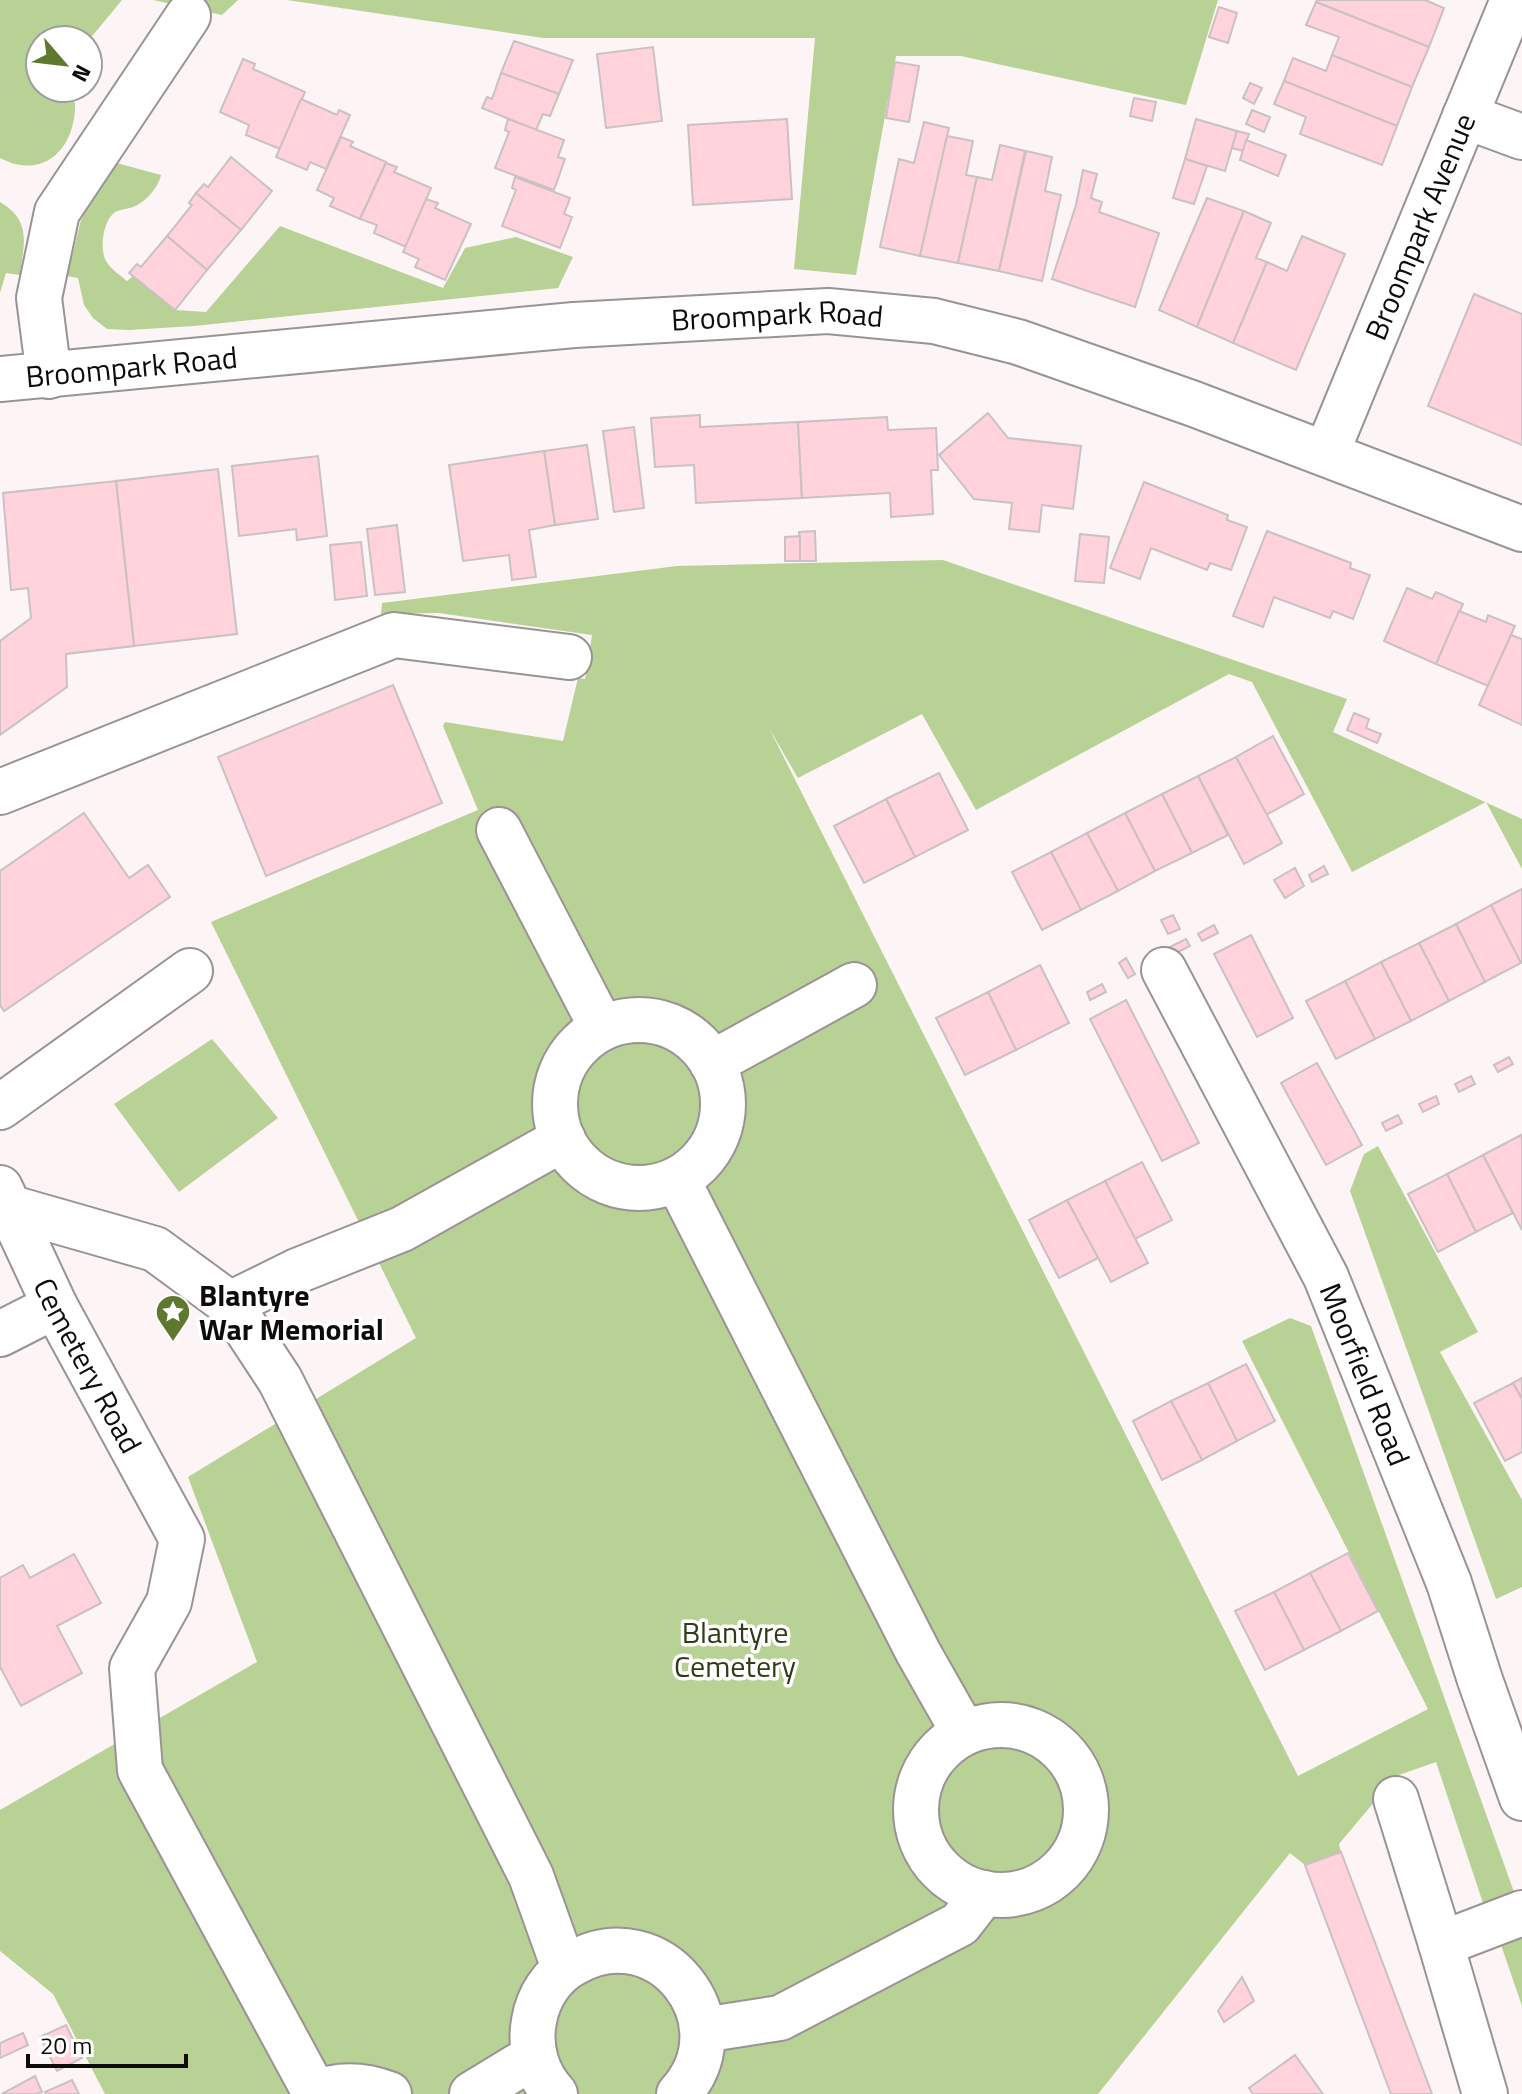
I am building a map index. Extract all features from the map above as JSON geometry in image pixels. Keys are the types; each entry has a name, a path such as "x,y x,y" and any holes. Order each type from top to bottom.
{"street":[{"name":"Broompark Avenue","path":"1327,452 1513,0"},
{"path":"49,376 39,298 57,212 188,16"},
{"path":"1465,116 1522,137"},
{"name":"Broompark Road","path":"0,379 574,325 828,311 934,321 1018,342 1327,452 1522,529"},
{"path":"0,792 394,635 569,657"},
{"path":"499,830 602,1028"},
{"name":"Moorfield Road","path":"1164,970 1326,1277 1449,1583 1522,1798"},
{"path":"0,1107 190,971"},
{"path":"712,1063 854,985"},
{"path":"632,1021 664,1024 683,1032 712,1063 721,1088 722,1115 714,1141 698,1163 677,1179 651,1187 624,1187 598,1178 577,1161 563,1139 555,1116 556,1092 562,1069 572,1052 602,1028 632,1021"},
{"path":"230,1304 297,1271 402,1229 563,1139"},
{"path":"677,1179 918,1652 964,1733"},
{"path":"4,1197 155,1249 230,1304 280,1380 531,1876 564,1968"},
{"name":"Cemetery Road","path":"4,1197 55,1306 182,1539 169,1602 132,1668 140,1770 314,2093"},
{"path":"0,1334 55,1306"},
{"path":"992,1725 1021,1727 1048,1738 1070,1758 1083,1784 1087,1813 1080,1842 1064,1867 1042,1885 1013,1894 984,1893 959,1884 939,1868 924,1846 917,1821 918,1794 926,1769 942,1748 964,1733 992,1725"},
{"path":"1396,1799 1485,2094"},
{"path":"703,2030 780,2018 960,1924 984,1893"},
{"path":"1441,1944 1522,1913"},
{"path":"545,2077 531,2035 536,2010 547,1987 564,1968 587,1955 614,1950 640,1953 664,1964 683,1981 697,2004 703,2030 700,2058 689,2083 679,2094"},
{"path":"472,2094 518,2066 545,2077"},
{"path":"314,2093 339,2086 363,2086 389,2094"}],"green space":[{"path":"0,0 122,0 102,24 24,24 24,104 75,104 74,119 63,146 43,163 16,164 0,158"},
{"path":"153,0 238,0 222,15"},
{"path":"287,0 1218,0 1186,105 961,56 896,56 856,275 794,269 815,38 543,38"},
{"path":"113,162 161,175 147,198 111,216 104,234 105,259 127,281 133,276 175,310 206,312 280,226 443,288 465,248 516,237 573,257 558,288 194,326 107,329 93,318 84,305 78,278 67,276 81,220"},
{"path":"0,202 17,217 24,243 20,275 6,273 0,293"},
{"name":"Blantyre Cemetery","path":"943,560 1347,699 1333,732 1486,802 1352,872 1252,682 1229,674 976,810 922,714 798,778 769,728 1298,1776 1428,1709 1242,1341 1290,1318 1311,1326 1514,1892 1483,1903 1436,1762 1396,1776 1339,1844 1341,1852 1305,1865 1290,1853 1098,2094 105,2094 53,1994 0,1951 0,1810 257,1662 188,1477 416,1338 211,922 478,810 443,726 445,722 563,741 578,678 585,679 592,635 439,613 381,614 382,603 677,566"},
{"path":"1486,803 1522,819 1522,869"},
{"path":"212,1039 278,1118 179,1192 114,1104"},
{"path":"1378,1146 1478,1332 1440,1352 1522,1500 1522,1587 1496,1599 1350,1191 1364,1154"},
{"path":"1522,1935 1522,2006 1500,1942"}],"building":[{"path":"1317,0 1425,0 1444,8 1429,47"},
{"path":"1316,2 1429,47 1412,87 1332,55 1339,37 1306,25"},
{"path":"1219,7 1237,13 1228,43 1209,37"},
{"path":"514,41 573,60 559,94 501,73"},
{"path":"653,47 662,121 606,128 597,54"},
{"path":"1332,55 1412,87 1397,126 1284,81 1293,58 1326,71"},
{"path":"243,59 255,64 253,69 305,92 280,149 246,135 249,125 220,112"},
{"path":"895,62 919,66 909,122 886,118"},
{"path":"501,73 559,94 550,116 543,114 536,130 482,108 487,97 492,99"},
{"path":"1284,81 1397,126 1382,165 1300,134 1306,117 1274,104"},
{"path":"1250,83 1262,88 1254,104 1243,98"},
{"path":"1134,98 1156,102 1152,121 1130,116"},
{"path":"301,99 337,115 339,110 350,115 326,169 310,162 307,170 276,157"},
{"path":"1252,110 1270,117 1264,132 1246,124"},
{"path":"508,119 564,140 558,157 565,159 554,190 495,168 509,132 505,130"},
{"path":"787,119 792,199 693,205 688,125"},
{"path":"1196,119 1237,131 1225,171 1185,159"},
{"path":"924,122 949,128 920,256 880,247 899,159 914,163"},
{"path":"1237,131 1249,134 1243,151 1232,148"},
{"path":"947,136 973,141 966,175 977,177 958,263 920,256"},
{"path":"341,137 353,142 350,146 386,162 360,219 330,206 334,198 317,190"},
{"path":"1246,140 1286,155 1278,176 1240,160"},
{"path":"1000,145 1025,151 999,271 958,263 977,177 992,180"},
{"path":"1026,151 1052,157 1045,191 1061,195 1042,281 999,271"},
{"path":"231,157 272,191 241,230 196,193 204,184 208,187"},
{"path":"1185,159 1207,166 1194,204 1173,198"},
{"path":"386,163 397,167 394,172 431,188 406,247 374,233 377,225 360,219"},
{"path":"1083,170 1097,174 1091,198 1102,202 1099,212 1159,233 1135,307 1052,279 1076,205"},
{"path":"515,177 570,198 564,214 572,217 560,248 502,226 516,190 512,188"},
{"path":"196,193 241,230 207,270 167,236 192,205 189,203"},
{"path":"1207,198 1244,211 1197,327 1159,310"},
{"path":"426,199 438,203 435,208 471,224 445,280 415,267 419,259 403,252"},
{"path":"1244,211 1271,223 1256,258 1267,262 1233,343 1197,327"},
{"path":"167,236 207,270 175,310 129,273 137,264 141,267"},
{"path":"1302,236 1345,254 1296,370 1233,343 1267,262 1287,271"},
{"path":"1474,294 1522,314 1522,445 1428,406"},
{"path":"988,413 1008,438 1081,446 1073,509 1042,505 1039,532 1009,529 1012,503 974,499 939,455"},
{"path":"700,415 700,427 798,422 802,498 696,503 694,465 655,467 651,418"},
{"path":"887,417 888,430 936,428 938,470 931,470 933,514 891,517 890,493 802,498 798,422"},
{"path":"634,427 644,508 614,512 603,431"},
{"path":"587,445 598,519 555,525 544,451"},
{"path":"544,451 555,525 529,530 536,577 512,580 509,555 463,561 449,465"},
{"path":"318,456 327,536 297,540 296,529 239,536 232,466"},
{"path":"218,469 237,634 134,646 116,481"},
{"path":"116,481 134,646 66,654 67,687 0,735 0,641 31,618 28,588 11,590 3,493"},
{"path":"1144,482 1228,515 1227,520 1247,527 1231,570 1210,563 1207,570 1151,548 1140,579 1110,568"},
{"path":"397,525 405,592 375,595 367,529"},
{"path":"815,531 816,561 800,561 799,532"},
{"path":"1267,531 1351,563 1350,568 1370,575 1353,619 1333,611 1330,618 1274,597 1263,627 1233,616"},
{"path":"1080,534 1109,537 1104,583 1075,581"},
{"path":"800,536 800,561 785,561 785,537"},
{"path":"361,542 367,596 335,600 330,545"},
{"path":"1407,588 1432,599 1436,592 1463,604 1436,664 1384,641"},
{"path":"1459,611 1486,622 1488,615 1515,626 1488,686 1436,664"},
{"path":"1511,635 1522,639 1522,725 1479,705"},
{"path":"393,685 442,803 266,876 218,757"},
{"path":"1354,713 1369,719 1366,728 1381,734 1377,743 1347,730"},
{"path":"1273,736 1304,794 1266,815 1236,757"},
{"path":"1236,757 1282,843 1244,864 1198,776"},
{"path":"939,773 968,830 915,857 886,799"},
{"path":"1198,776 1228,835 1192,853 1162,794"},
{"path":"1162,794 1192,853 1155,871 1125,813"},
{"path":"886,799 915,857 864,883 834,826"},
{"path":"84,813 129,878 148,865 170,897 4,1011 0,1005 0,871"},
{"path":"1125,813 1155,871 1118,891 1087,833"},
{"path":"1087,833 1118,891 1081,910 1051,852"},
{"path":"1051,852 1081,910 1042,930 1012,872"},
{"path":"1324,866 1328,874 1312,882 1309,875"},
{"path":"1295,868 1304,886 1285,898 1274,880"},
{"path":"1522,889 1522,963 1521,963 1491,905"},
{"path":"1491,905 1521,963 1485,982 1456,924"},
{"path":"1173,915 1180,929 1168,934 1161,920"},
{"path":"1456,924 1485,982 1449,1001 1419,943"},
{"path":"1214,925 1218,933 1202,941 1198,934"},
{"path":"1251,935 1293,1018 1257,1037 1214,954"},
{"path":"1186,939 1190,946 1174,954 1170,947"},
{"path":"1419,943 1449,1001 1411,1021 1381,962"},
{"path":"1126,958 1135,974 1128,978 1119,963"},
{"path":"1381,962 1411,1021 1375,1039 1345,981"},
{"path":"1040,965 1069,1023 1016,1050 988,992"},
{"path":"1345,981 1375,1039 1336,1059 1306,1001"},
{"path":"1102,984 1106,992 1090,1000 1087,992"},
{"path":"988,992 1016,1050 965,1075 936,1018"},
{"path":"1126,1000 1199,1143 1162,1161 1090,1019"},
{"path":"1509,1057 1513,1064 1498,1072 1494,1065"},
{"path":"1317,1063 1362,1145 1326,1165 1281,1083"},
{"path":"1471,1076 1475,1084 1459,1092 1455,1084"},
{"path":"1436,1096 1439,1104 1423,1112 1419,1104"},
{"path":"1398,1115 1402,1123 1386,1131 1382,1123"},
{"path":"1521,1135 1522,1138 1522,1230 1483,1155"},
{"path":"1483,1155 1513,1213 1476,1232 1447,1174"},
{"path":"1142,1162 1172,1220 1135,1239 1105,1181"},
{"path":"1447,1174 1476,1232 1438,1252 1408,1194"},
{"path":"1105,1181 1148,1263 1111,1282 1067,1200"},
{"path":"1067,1200 1098,1258 1059,1278 1029,1220"},
{"path":"1246,1364 1275,1421 1237,1441 1208,1383"},
{"path":"1522,1378 1522,1399 1513,1383"},
{"path":"1208,1383 1237,1441 1202,1460 1171,1401"},
{"path":"1513,1383 1522,1399 1522,1452 1505,1461 1474,1403"},
{"path":"1171,1401 1202,1460 1162,1480 1133,1421"},
{"path":"1348,1553 1378,1611 1341,1631 1310,1573"},
{"path":"74,1554 101,1603 57,1626 82,1673 21,1706 0,1667 0,1578 23,1565 30,1578"},
{"path":"1310,1573 1341,1631 1304,1650 1274,1592"},
{"path":"1274,1592 1304,1650 1265,1670 1235,1611"},
{"path":"1341,1852 1432,2094 1391,2094 1305,1865"},
{"path":"1242,1977 1254,2001 1224,2022 1218,2011"},
{"path":"66,2025 82,2058 57,2071 40,2037"},
{"path":"23,2033 28,2045 0,2058 0,2043"},
{"path":"1295,2055 1323,2094 1253,2094 1249,2088"},
{"path":"35,2076 42,2092 2,2094"},
{"path":"72,2080 79,2094 45,2092"}],"place":[{"name":"Blantyre War Memorial","path":"173,1343"}]}
